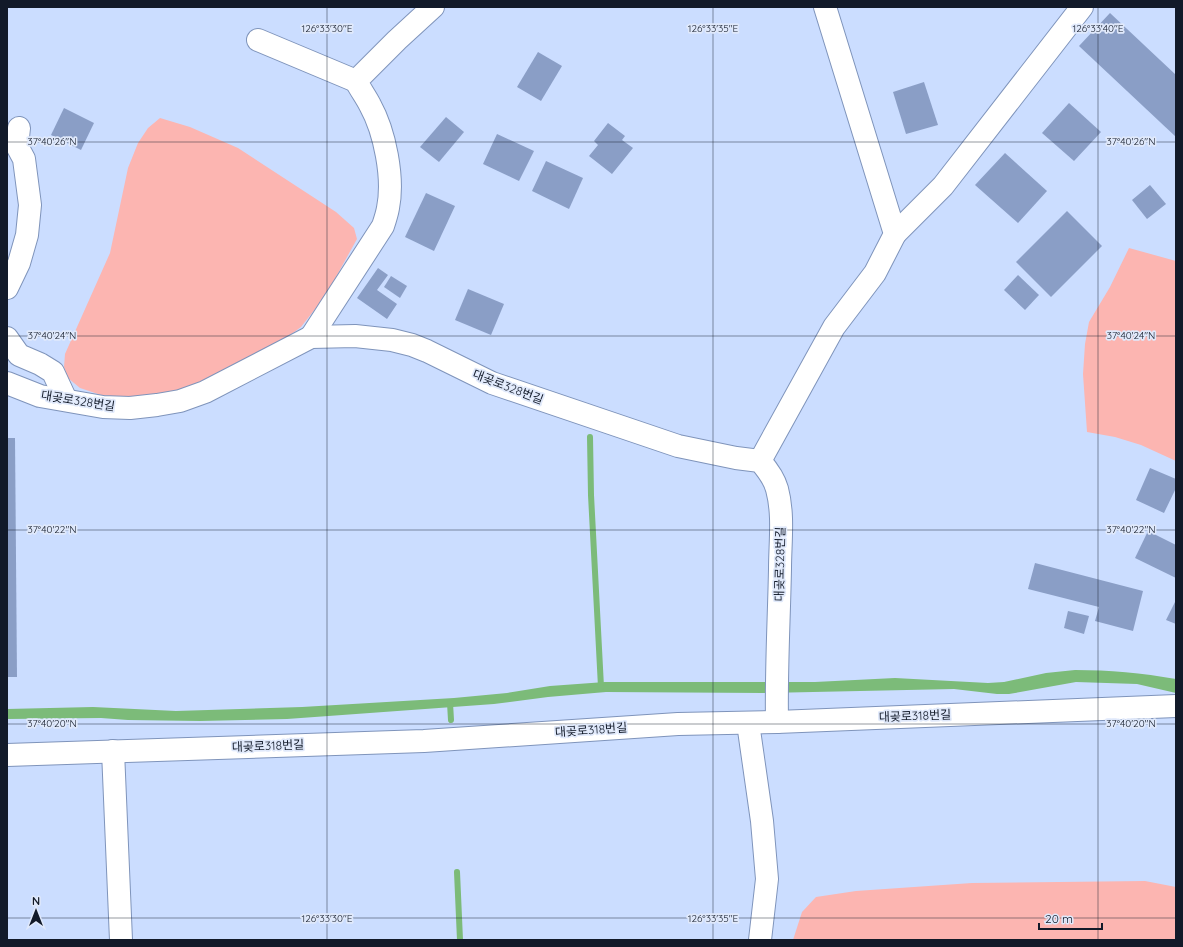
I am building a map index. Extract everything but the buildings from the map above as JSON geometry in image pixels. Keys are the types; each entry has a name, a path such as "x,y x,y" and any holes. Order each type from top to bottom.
{"street":[{"path":"356,81 433,7"},
{"path":"825,7 895,234"},
{"path":"760,461 834,327 875,273 895,234 943,186 1082,7"},
{"path":"258,40 356,81 371,106 379,125 389,169 390,191 388,209 383,226 311,337"},
{"path":"7,288 19,263 27,235 30,205 24,159 17,146 19,128"},
{"name":"대곶로328번길","path":"7,383 40,396 103,407 130,408 157,405 180,401 205,392 311,337 355,336 392,340 412,345 492,384 678,446 736,458 760,461 770,473 777,488 780,506 780,572 776,671 777,713"},
{"path":"7,338 19,355 54,372 66,400"},
{"name":"대곶로318번길","path":"7,755 424,741 678,724 748,723 777,713 1176,706"},
{"path":"748,723 762,821 767,879 760,940"},
{"path":"114,751 121,940"}],"shaded area":[{"path":"160,118 190,127 238,148 336,212 354,228 357,239 326,295 301,327 274,347 207,380 180,391 129,398 101,395 80,388 68,378 64,367 65,354 110,253 128,168 138,143 148,128"},
{"path":"1129,248 1176,261 1176,461 1141,445 1115,437 1087,432 1083,374 1085,344 1089,322 1110,287"},
{"path":"1075,670 1126,672 1176,679 1176,693 1137,684 1076,682 1009,694 954,689 766,693 606,692 548,697 494,704 287,719 200,721 101,718 7,719 7,709 93,707 176,711 302,707 454,698 507,693 550,686 605,682 815,682 895,678 988,683 1004,682 1046,673"},
{"path":"1145,881 1176,887 1176,940 793,940 802,912 816,897 856,891 972,883"}],"waterway":[{"path":"590,437 591,495 601,687"},
{"path":"450,703 451,720"},
{"path":"457,872 460,940"}]}
